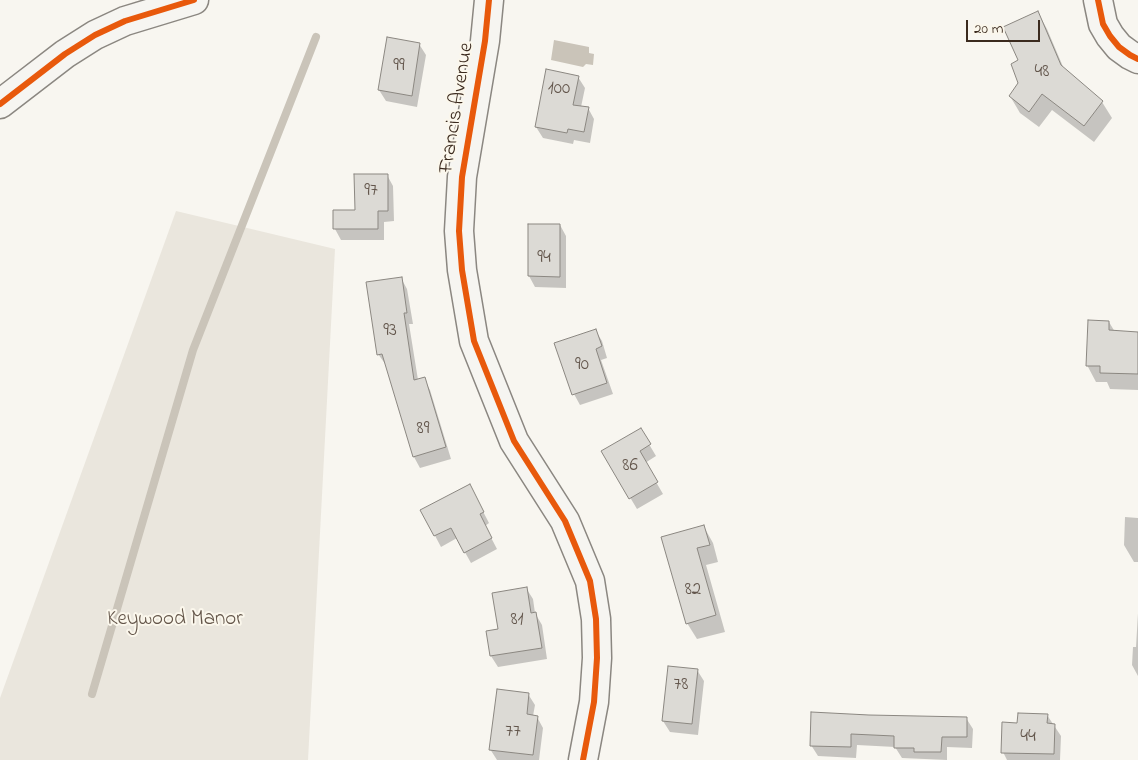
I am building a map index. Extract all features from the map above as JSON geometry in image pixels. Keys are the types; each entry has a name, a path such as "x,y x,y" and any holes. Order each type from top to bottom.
{"street":[{"path":"0,104 65,54 95,35 125,21 194,0"},
{"name":"Francis Avenue","path":"489,0 485,42 462,178 459,231 462,270 474,341 514,442 565,521 590,581 596,619 597,658 588,759"},
{"path":"1098,0 1103,24 1110,36 1119,47 1138,59"}],"green space":[{"name":"Keywood Manor","path":"176,211 335,249 308,760 0,760 0,698"}],"shaded area":[{"path":"554,40 589,47 589,53 594,54 593,65 586,64 583,67 551,60"}],"building":[{"path":"1038,11 1061,65 1103,101 1084,126 1042,94 1029,112 1009,96 1018,83 1011,64 1018,60 1003,27"},
{"path":"387,37 420,43 412,96 378,90"},
{"path":"546,69 579,76 573,105 589,107 584,132 568,129 567,133 535,127"},
{"path":"354,174 388,174 388,211 378,211 378,229 333,229 333,210 355,210"},
{"path":"528,224 560,224 560,277 528,276"},
{"path":"402,277 407,313 404,313 414,380 425,377 446,447 413,457 382,354 377,355 366,282"},
{"path":"1088,320 1109,321 1109,330 1138,332 1138,374 1100,373 1100,366 1086,366"},
{"path":"596,329 602,346 596,349 607,383 572,395 554,343"},
{"path":"641,428 651,444 640,451 658,482 629,499 601,451"},
{"path":"470,484 484,512 480,514 492,538 464,553 451,528 434,536 420,510"},
{"path":"704,525 710,545 697,548 716,615 686,624 661,537"},
{"path":"527,587 531,613 536,612 542,648 490,656 486,631 498,629 492,593"},
{"path":"668,666 698,669 692,724 662,721"},
{"path":"497,689 529,693 527,714 538,716 533,755 489,750"},
{"path":"811,712 967,717 967,737 942,737 941,752 914,752 914,748 894,748 894,736 851,734 851,747 810,746"},
{"path":"1018,713 1048,714 1047,723 1055,724 1054,754 1001,753 1002,722 1017,723"}],"waterway":[{"path":"92,694 193,350 316,37"}],"cycle path":[{"path":"0,104 65,54 95,35 125,21 194,0"},
{"path":"489,0 485,41 462,177 459,231 462,270 474,341 514,441 565,521 590,581 596,619 597,658 594,702 583,760"},
{"path":"1098,0 1103,24 1110,36 1119,47 1138,59"}]}
